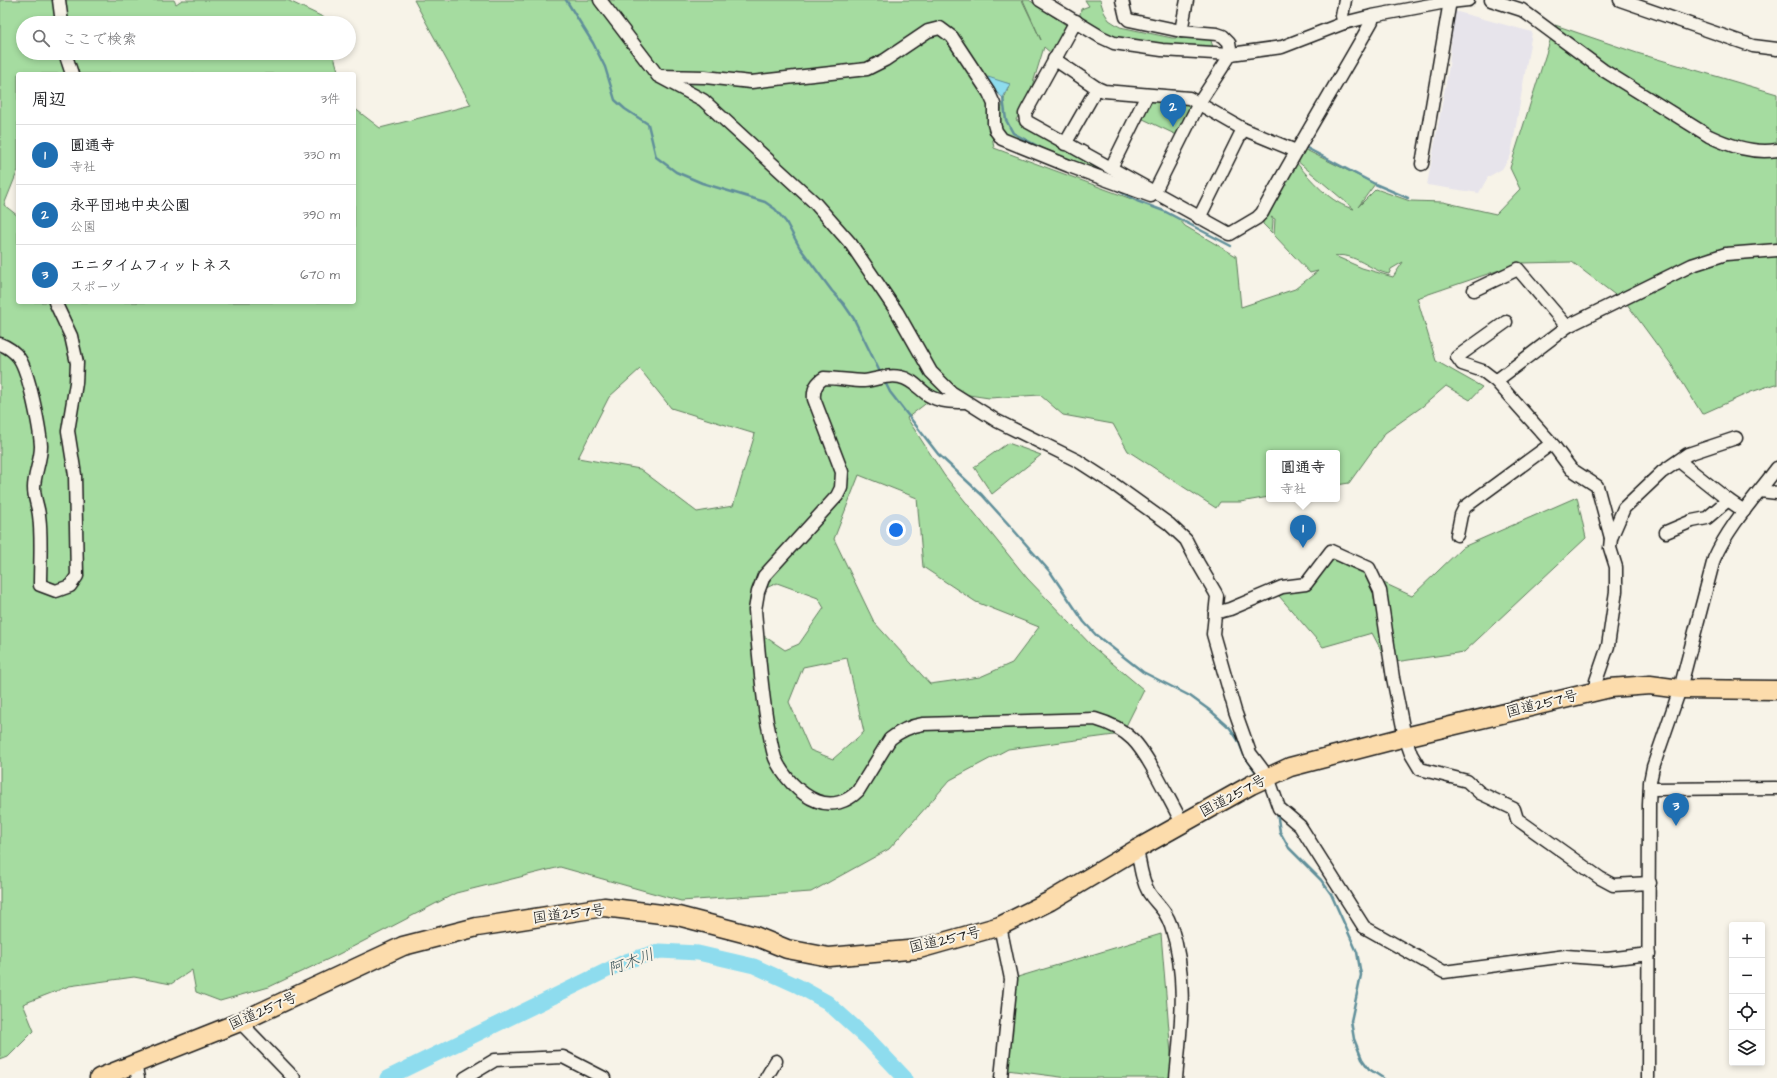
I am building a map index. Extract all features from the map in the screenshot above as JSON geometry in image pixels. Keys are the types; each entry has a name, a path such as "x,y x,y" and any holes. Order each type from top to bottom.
{"highway":[{"name":"国道257号","path":"99,1078 136,1071 403,946 477,927 604,907 678,916 755,936 787,949 829,958 919,949 1000,926 1050,900 1182,823 1251,785 1290,767 1405,737 1596,691 1640,685 1680,689 1777,690"}],"street":[{"path":"59,0 61,16"},
{"path":"600,0 658,76 703,100 814,202 851,244 897,312 931,372 951,392 964,402 997,421 1078,461 1112,482 1169,524 1186,540 1216,592 1217,596 1213,634 1235,711 1250,753 1268,777 1280,808 1300,826 1364,927 1444,972 1566,956 1607,959 1649,954"},
{"path":"1040,0 1101,37 1114,43 1162,50 1231,54 1282,47 1344,24 1372,16 1448,1 1468,0"},
{"path":"658,76 705,77 751,82 866,69 885,60 928,30 940,28 952,37 989,93 994,104 994,124 996,131 1002,139 1144,195 1151,196 1154,193 1198,104 1231,54 1229,42 1223,36 1207,32 1181,32 1129,20 1126,17 1122,0"},
{"path":"1181,32 1187,0"},
{"path":"1344,24 1342,16 1345,0"},
{"path":"1491,0 1521,5 1603,70 1709,136 1726,144 1747,150 1777,150"},
{"path":"1620,0 1753,46 1777,49"},
{"path":"1422,164 1448,1"},
{"path":"1076,21 1027,110 1025,118 1028,124 1230,234 1258,218 1372,21 1372,16"},
{"path":"1054,59 1097,88 1104,91 1189,98 1243,129 1296,151"},
{"path":"67,60 71,72"},
{"path":"1065,144 1097,88"},
{"path":"1111,168 1147,95"},
{"path":"1200,218 1243,129"},
{"path":"1496,381 1568,326 1692,265 1726,254 1777,250"},
{"path":"1474,290 1518,269 1568,326"},
{"path":"0,344 10,348 20,359 27,377 41,447 39,468 34,486 35,499 39,514 40,585 56,591 70,586 77,576 75,475 68,431 76,383 77,363 71,336 56,304"},
{"path":"1506,322 1457,356 1462,364 1483,371 1496,381 1571,469 1598,486 1611,538"},
{"path":"964,402 951,402 934,398 902,377 862,381 824,378 817,384 813,394 814,399 842,472 841,488 837,496 764,576 758,592 755,610 764,704 773,750 780,768 795,786 807,796 820,802 833,804 853,796 858,791 890,739 897,733 910,726 930,724 1095,719 1129,735 1141,747 1182,823"},
{"path":"1596,691 1596,681 1608,646 1616,591 1616,567 1610,548 1611,538 1624,508 1662,472 1688,454 1736,438"},
{"path":"1457,535 1464,507 1551,444"},
{"path":"1679,461 1744,511"},
{"path":"1648,1078 1650,789 1653,767 1680,689 1714,559 1718,550 1744,511 1777,468"},
{"path":"1760,491 1777,493"},
{"path":"1666,532 1692,521 1707,518 1728,500"},
{"path":"1215,613 1230,609 1282,587 1306,584 1331,551 1369,568 1380,591 1393,678 1405,737 1411,754 1420,769 1467,781 1480,793 1514,809 1517,819 1600,878 1613,885 1650,883"},
{"path":"1650,789 1777,788"},
{"path":"1137,849 1142,875 1147,887 1165,911 1171,926 1180,967 1183,1003 1176,1078"},
{"path":"1000,926 1011,979 1001,1078"},
{"path":"240,1022 294,1078"},
{"path":"465,1078 495,1060 563,1057 604,1078"},
{"path":"766,1078 776,1061"}],"shaded area":[{"path":"1454,11 1532,32 1511,155 1502,169 1488,177 1479,193 1427,185 1449,66"}],"green space":[{"path":"0,0 174,0 176,4 182,0 287,0 321,16 16,16 16,60 335,60 338,72 16,72 16,175 4,205 16,214 16,304 356,304 356,110 380,128 471,105 414,0 1022,0 1041,40 1023,0 1029,0 1066,25 1052,54 1044,47 1030,93 1016,120 1134,186 1007,138 1001,125 1001,111 1004,98 1010,84 983,78 994,148 1164,211 1179,219 1185,226 1236,256 1241,307 1295,289 1318,271 1310,273 1274,235 1275,219 1271,217 1273,220 1272,233 1263,224 1263,217 1269,216 1267,212 1295,161 1314,183 1329,196 1337,202 1354,209 1296,160 1302,148 1375,184 1358,207 1376,189 1410,201 1443,202 1496,214 1520,189 1510,168 1555,25 1637,53 1777,94 1777,385 1775,384 1751,392 1702,414 1671,364 1627,304 1572,262 1520,263 1417,298 1436,361 1482,387 1470,400 1446,386 1423,406 1385,433 1349,483 1340,484 1340,450 1266,450 1266,498 1240,502 1220,502 1216,508 1128,451 1113,424 1063,415 1040,395 989,398 942,391 907,418 944,475 1027,578 1093,647 1144,690 1122,734 1008,749 950,780 889,849 811,892 681,901 560,867 456,893 339,954 269,987 220,1001 196,992 192,970 171,984 134,977 69,986 23,1004 34,1031 8,1057 0,1060","holes":["1335,256 1356,259 1389,274 1391,269 1403,262 1393,277 1362,268","640,369 671,408 755,434 733,506 697,512 640,469 578,458 609,397","859,475 917,498 923,567 976,602 1039,627 1012,663 980,677 930,684 874,622 834,539","777,583 818,598 824,608 799,644 785,650 758,632 755,620 766,588","847,658 864,732 833,759 810,750 789,702 803,667"]},
{"path":"1085,0 1100,0 1104,12 1109,20 1120,27 1172,38 1210,38 1214,50 1119,41 1079,20 1081,9 1089,6"},
{"path":"1153,99 1192,103 1181,137 1141,118 1148,103"},
{"path":"1008,443 1041,455 992,494 974,467"},
{"path":"1577,497 1586,538 1464,652 1388,663 1372,633 1323,647 1279,596 1334,560 1412,596 1463,547"},
{"path":"1161,934 1173,1078 1068,1078 1007,1070 1011,979"}],"water":[{"path":"988,77 1010,84 1003,98 986,83"}],"waterway":[{"path":"566,0 593,43 605,67 615,100 625,109 648,124 656,157 676,172 702,183 765,202 775,209 786,222 800,248 854,319 881,374"},
{"path":"1003,98 1006,120 1013,133 1045,150"},
{"path":"1303,146 1375,184 1408,198"},
{"path":"1117,190 1137,201 1164,211 1231,246"},
{"path":"884,380 890,392 938,454 982,495 1011,527 1051,573 1084,622 1096,635 1143,672 1190,696 1212,712 1230,728 1238,740 1244,755 1258,775"},
{"path":"1277,812 1280,832 1289,848 1321,880 1331,894 1357,952 1361,975 1351,1021 1354,1039 1362,1059 1369,1069 1383,1078"},
{"name":"阿木川","path":"387,1078 626,961 660,951 698,953 754,966 798,986 827,1002 869,1040 905,1078"}],"place":[{"name":"永平団地中央公園","path":"1173,127"},
{"name":"圓通寺","path":"1303,548"},
{"name":"エニタイムフィットネス","path":"1676,826"}]}
